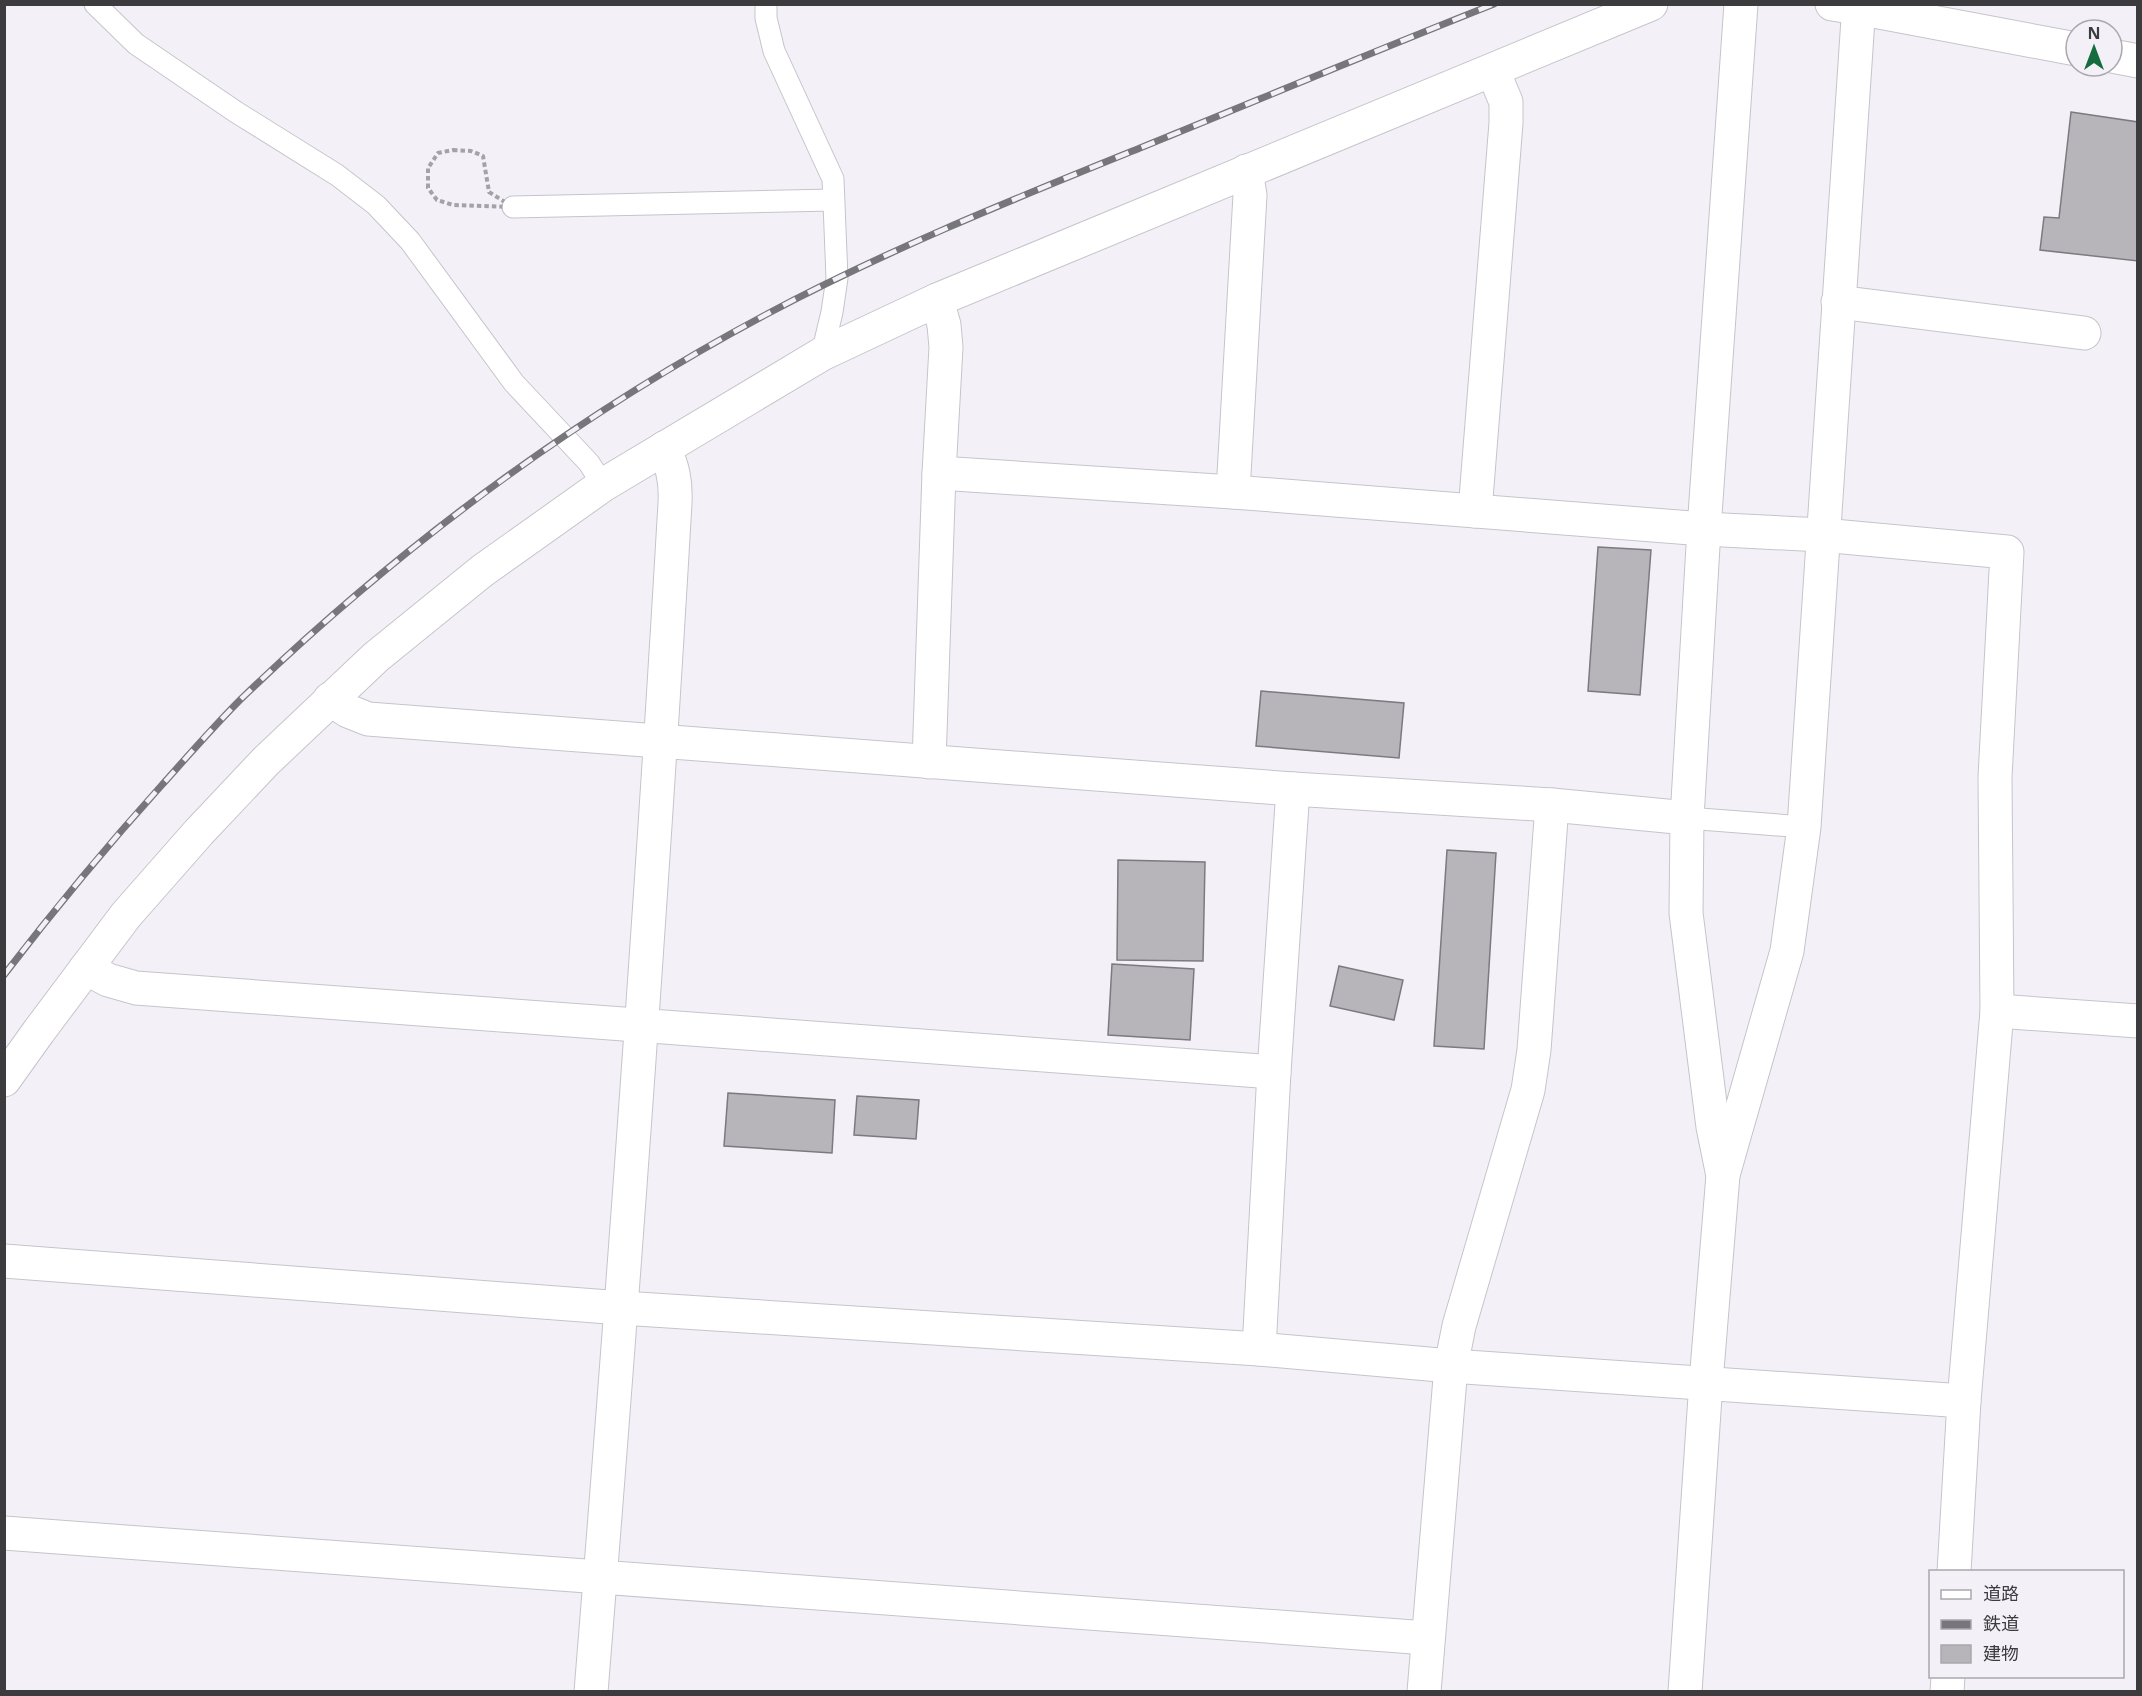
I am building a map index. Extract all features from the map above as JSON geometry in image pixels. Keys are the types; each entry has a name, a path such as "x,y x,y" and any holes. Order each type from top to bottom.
{"street":[{"path":"4,1080 126,915 199,832 266,761 376,657 482,571 603,485 822,354 937,300 1651,4"},
{"path":"1723,1175 1713,1127 1686,913 1687,818 1704,529 1741,4"},
{"path":"1684,1692 1723,1175 1787,951 1804,827 1838,302 1850,6 2064,47"},
{"path":"1475,511 1506,123 1506,102 1493,71"},
{"path":"1233,492 1250,195 1246,171"},
{"path":"929,762 939,473 946,347 944,325 937,300"},
{"path":"1838,302 2084,333"},
{"path":"591,1692 622,1308 661,741 676,484 672,465 664,448"},
{"path":"939,473 1233,492 1704,529 1822,535 2007,552 1995,777 1997,1011 1964,1401 1954,1570"},
{"path":"330,699 348,711 368,719 1293,789 1552,805 1687,818"},
{"path":"1259,1349 1274,1072 1293,789"},
{"path":"1424,1692 1450,1366 1459,1326 1528,1090 1534,1050 1552,805"},
{"path":"86,968 108,980 136,988 1274,1072"},
{"path":"1997,1011 2138,1021"},
{"path":"4,1261 622,1308 1259,1349 1450,1366 1964,1401"},
{"path":"4,1533 1427,1638"}],"lane":[{"path":"95,4 136,45 236,112 337,175 376,205 410,242 514,382 589,463 603,485"},
{"path":"766,4 766,18 774,51 833,179 837,278 822,354"},
{"path":"513,207 833,200"},
{"path":"1687,818 1804,827"}],"path":[{"path":"453,150 471,151 483,156 489,192 513,207 453,205 437,200 428,188 428,168 438,153 453,150"}],"building":[{"path":"2071,112 2138,122 2138,261 2040,250 2044,217 2059,218"},
{"path":"1598,547 1651,550 1640,695 1588,691"},
{"path":"1261,691 1404,703 1399,758 1256,746"},
{"path":"1447,850 1496,853 1484,1049 1434,1046"},
{"path":"1118,860 1205,862 1203,961 1117,960"},
{"path":"1112,964 1194,969 1190,1040 1108,1035"},
{"path":"1339,966 1403,980 1394,1020 1330,1006"},
{"path":"728,1093 835,1100 832,1153 724,1146"},
{"path":"857,1096 919,1100 916,1139 854,1135"}],"railway":[{"path":"4,975 100,855 241,699 362,590 425,538 490,488 626,396 767,314 858,268 1045,186 1494,4"}]}
